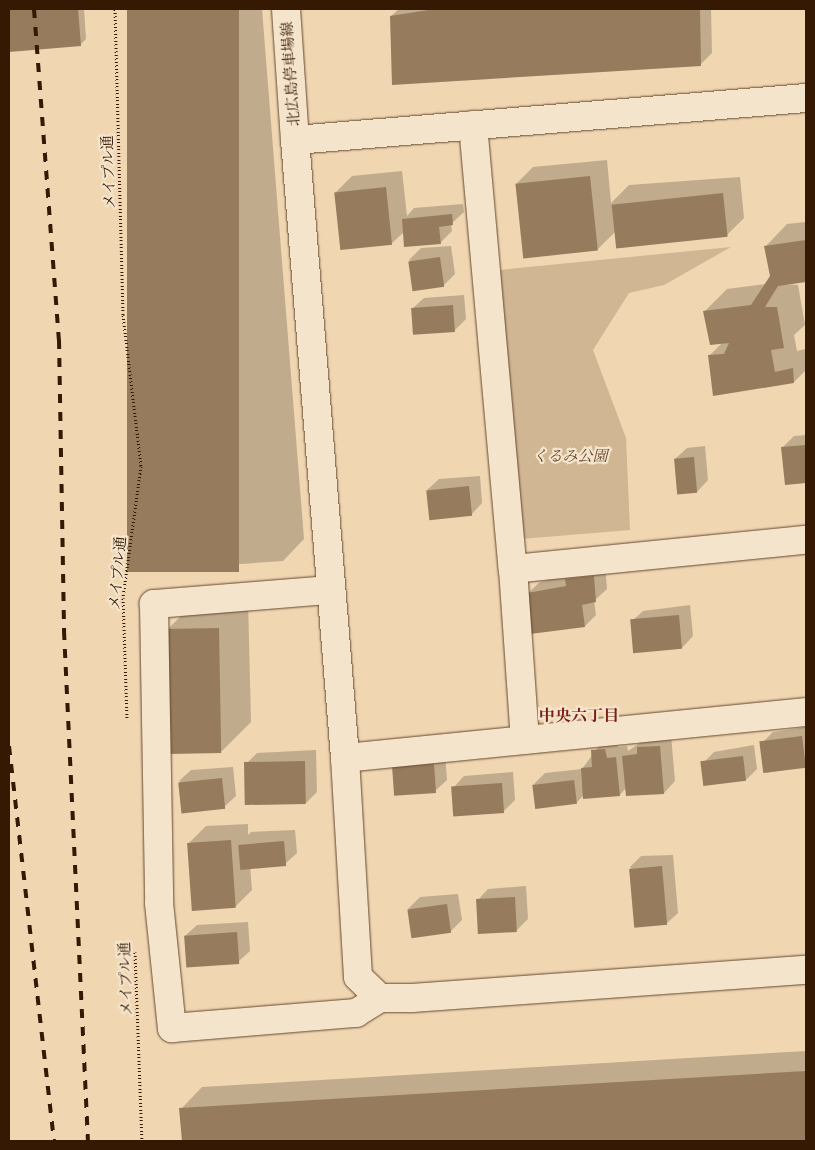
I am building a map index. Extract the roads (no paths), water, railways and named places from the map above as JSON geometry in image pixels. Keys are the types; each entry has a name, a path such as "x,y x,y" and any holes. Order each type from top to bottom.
{"street":[{"name":"北広島停車場線","path":"286,9 329,590 345,758 358,977 380,998"},
{"path":"295,140 806,98"},
{"path":"473,125 514,569 524,740"},
{"path":"514,569 806,540"},
{"path":"329,590 154,604 159,903 172,1028 356,1013 380,998 806,970"},
{"path":"345,758 806,712"}],"railway":[{"path":"34,9 59,340 64,631 88,1141"},
{"path":"9,746 54,1141"}],"district":[{"name":"中央六丁目","path":"579,715"}],"park label":[{"name":"くるみ公園","path":"570,456"}]}
